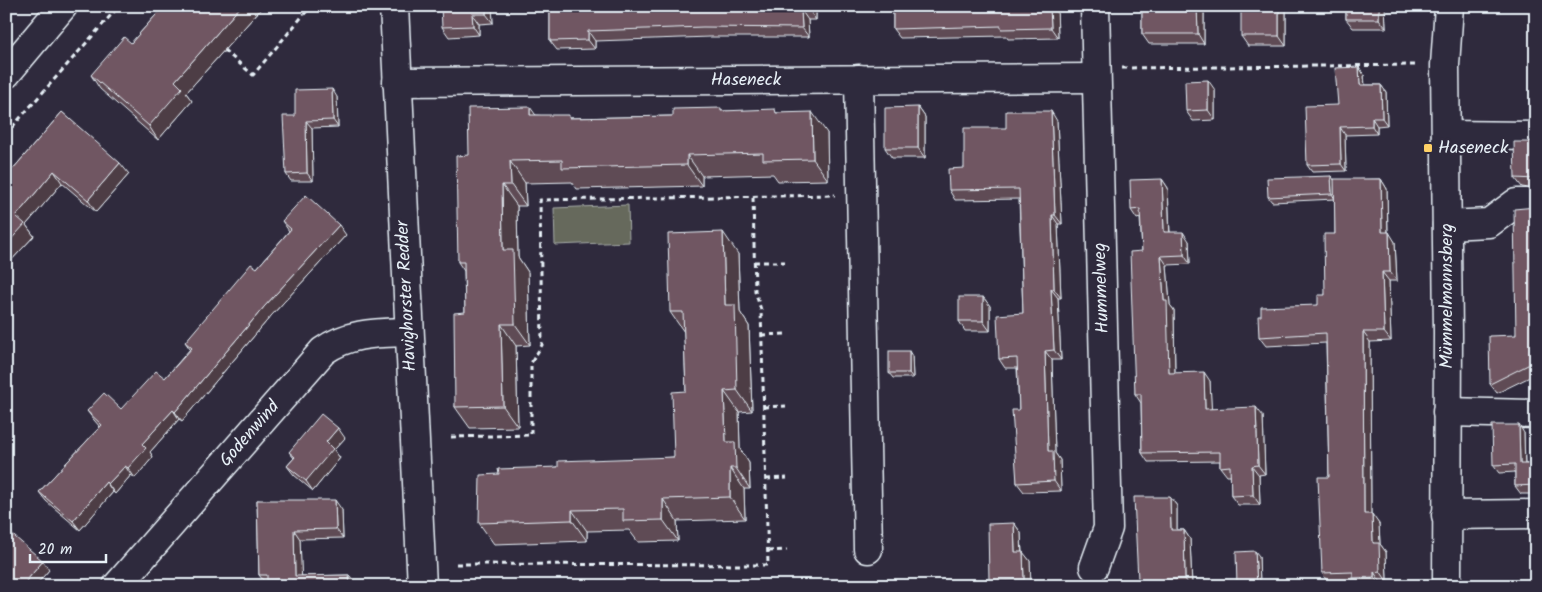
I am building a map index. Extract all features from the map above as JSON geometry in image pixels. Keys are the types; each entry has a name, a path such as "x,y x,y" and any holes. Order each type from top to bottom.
{"street":[{"path":"6,74 64,6"},
{"name":"Havighorster Redder","path":"394,6 422,586"},
{"name":"Hummelweg","path":"1094,567 1108,528 1095,6"},
{"name":"Mümmelmannsberg","path":"1446,586 1447,225 1445,65 1449,6"},
{"name":"Haseneck","path":"397,82 859,79 1096,73"},
{"path":"859,79 868,549"},
{"path":"1446,135 1536,136"},
{"path":"1447,225 1490,222 1516,203 1536,203"},
{"name":"Godenwind","path":"117,586 323,350 348,337 409,332"},
{"path":"1447,412 1536,414"},
{"path":"1446,515 1536,514"}],"path":[{"path":"6,134 119,6"},
{"path":"224,50 253,75 311,6"},
{"path":"1096,73 1416,65"},
{"path":"451,437 531,435 531,363 542,345 540,200 837,195 837,185"},
{"path":"456,564 768,565 761,310 755,291 752,196"},
{"path":"754,262 785,262"},
{"path":"762,335 785,334"},
{"path":"764,407 786,406"},
{"path":"766,479 787,478"},
{"path":"768,551 788,550"}],"green space":[{"path":"628,205 629,242 555,245 554,208"}],"building":[{"path":"164,6 241,6 175,81 182,88 149,126 91,75 124,37 131,43"},
{"path":"441,6 486,6 486,14 472,14 473,26 442,27"},
{"path":"550,6 809,6 809,10 801,10 802,28 703,27 588,31 588,40 550,41"},
{"path":"893,6 1050,6 1051,28 1001,29 1001,26 893,29"},
{"path":"1142,6 1197,6 1198,34 1142,34"},
{"path":"1241,6 1279,6 1279,36 1241,36"},
{"path":"1346,6 1379,6 1379,19 1346,19"},
{"path":"1359,67 1360,85 1381,85 1382,118 1372,118 1372,126 1340,127 1341,164 1307,165 1305,106 1338,105 1335,68"},
{"path":"1208,80 1208,110 1186,111 1185,81"},
{"path":"332,89 333,120 306,121 307,173 286,174 283,116 295,116 295,90"},
{"path":"530,107 530,115 569,115 569,118 673,116 673,109 721,108 721,111 775,109 776,113 812,112 813,159 763,160 763,153 687,155 687,165 562,168 562,160 510,161 511,185 502,185 503,250 513,250 515,324 501,324 503,406 455,407 454,313 465,312 464,262 458,262 456,156 469,155 468,108"},
{"path":"918,107 918,148 885,148 885,108"},
{"path":"1006,111 1051,111 1055,215 1052,215 1054,289 1051,289 1054,350 1045,351 1048,451 1053,451 1054,481 1017,483 1012,410 1019,410 1017,358 999,359 997,315 1023,313 1019,189 949,190 948,169 964,168 964,128 1006,128"},
{"path":"62,112 120,163 88,200 54,171 16,216 25,224 6,245 6,177"},
{"path":"1536,139 1536,179 1515,178 1514,142 1529,142"},
{"path":"1331,176 1332,194 1268,197 1267,178"},
{"path":"1162,179 1164,232 1183,232 1184,255 1161,256 1164,301 1167,301 1169,373 1204,372 1205,409 1256,407 1258,465 1252,466 1253,495 1231,496 1230,466 1220,467 1220,452 1142,453 1141,394 1135,394 1130,252 1142,251 1140,209 1131,210 1130,180"},
{"path":"1334,179 1381,179 1382,232 1389,232 1390,272 1382,272 1384,332 1363,332 1364,514 1372,514 1373,543 1379,543 1380,571 1374,572 1374,577 1353,578 1353,572 1322,573 1318,477 1329,477 1326,333 1259,337 1258,316 1261,316 1261,307 1318,305 1318,295 1325,295 1324,234 1335,234"},
{"path":"306,195 339,225 264,307 175,412 173,410 142,444 146,448 128,468 125,466 108,484 106,482 73,521 39,492 102,425 87,411 104,393 121,409 156,371 165,378 192,348 185,342 251,264 257,268 291,229 282,221"},
{"path":"1536,207 1536,361 1490,384 1489,336 1516,335 1514,209"},
{"path":"723,232 725,305 735,305 737,390 724,391 726,442 735,442 736,468 730,468 730,497 663,499 663,520 623,521 623,509 572,510 572,520 479,523 480,475 499,474 498,469 558,467 558,461 674,457 672,392 686,391 683,312 670,312 668,234"},
{"path":"959,297 983,297 983,321 959,321"},
{"path":"889,351 909,351 909,373 889,373"},
{"path":"321,414 338,428 326,442 333,449 306,481 287,466 295,457 289,452"},
{"path":"1492,425 1519,425 1520,464 1536,464 1536,485 1515,486 1515,464 1493,465"},
{"path":"1134,497 1170,497 1171,530 1184,530 1185,579 1138,580"},
{"path":"257,500 335,500 336,529 294,530 295,576 349,575 350,586 280,586 280,579 267,580 267,575 259,575"},
{"path":"1014,523 1015,552 1023,552 1024,580 989,581 988,524"},
{"path":"8,531 43,561 22,586 18,586 6,576 6,533"},
{"path":"1255,551 1257,585 1237,585 1236,552"}],"place":[{"name":"Haseneck","path":"1428,148"}]}
